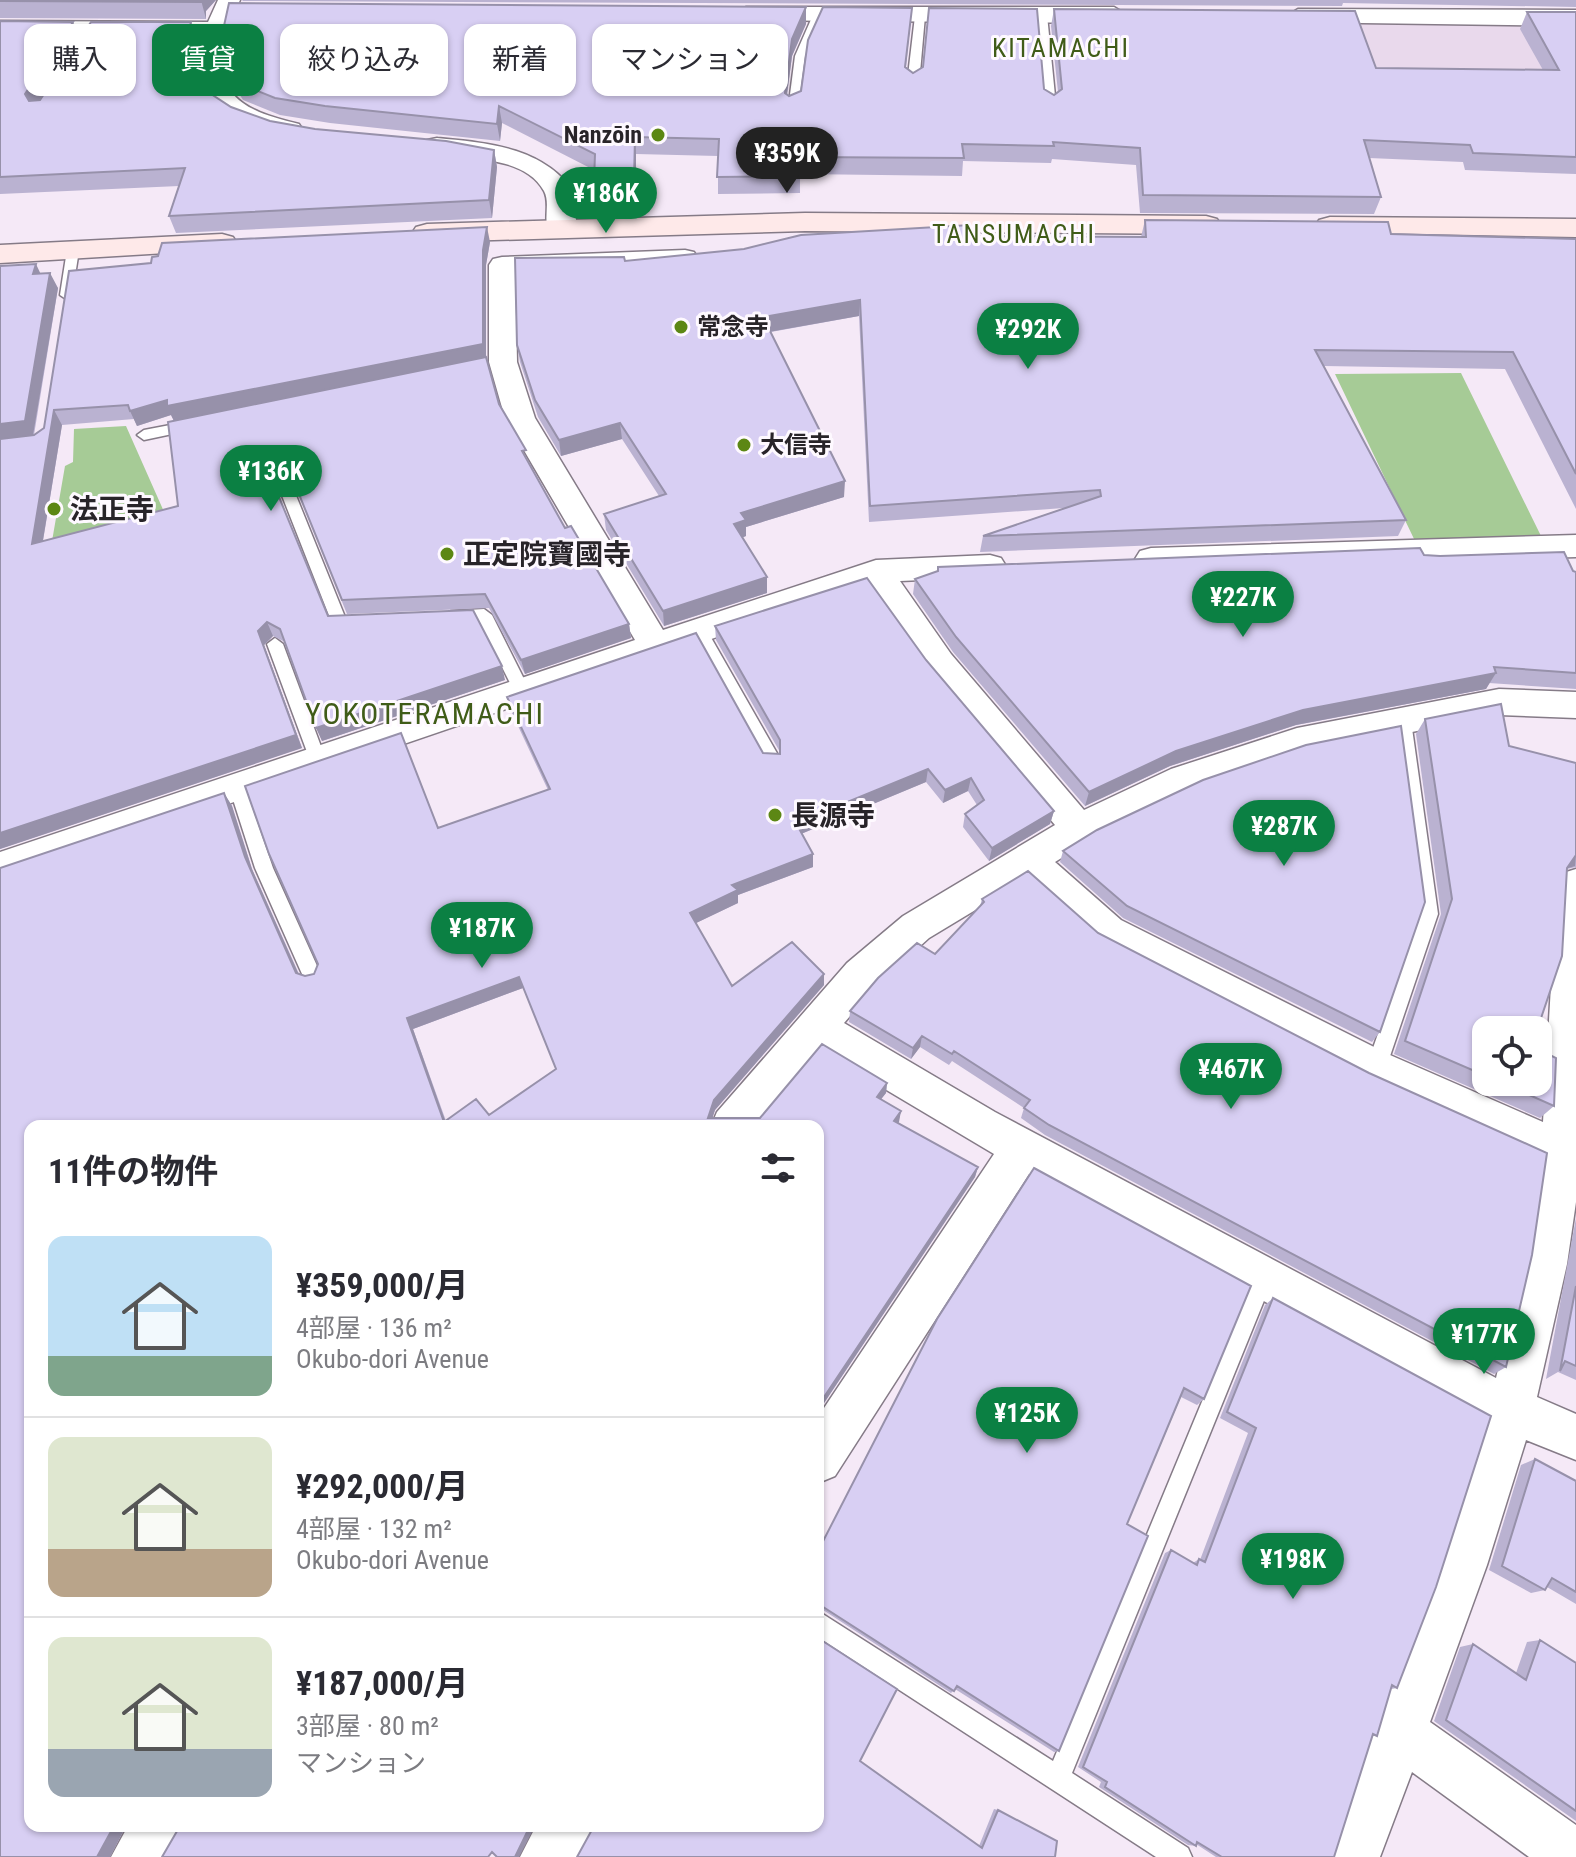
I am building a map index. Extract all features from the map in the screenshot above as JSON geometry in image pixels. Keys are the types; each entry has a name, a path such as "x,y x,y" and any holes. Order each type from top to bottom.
{"main road":[{"path":"397,234 805,222 1227,225"},
{"path":"1306,226 1576,228"},
{"path":"0,254 258,241"}],"street":[{"path":"723,15 818,15 874,8 920,16 1136,15"},
{"path":"0,28 90,37 228,14 208,70 220,97 259,121 320,135"},
{"path":"1278,16 1576,18"},
{"path":"407,143 500,155 543,172 561,194 561,227"},
{"path":"783,248 802,237 805,222"},
{"path":"656,646 520,418 495,363 502,265 715,256"},
{"path":"1117,560 1570,546 1576,578"},
{"path":"0,867 876,571 1024,564"},
{"path":"876,571 939,663 1079,829"},
{"path":"737,1120 861,975 916,927 1079,829 1184,779 1297,741 1499,702 1576,705"},
{"path":"1028,860 1108,931 1376,1068 1568,1124"},
{"path":"1353,1857 1463,1567 1512,1412 1545,1265 1568,1124 1576,884"},
{"path":"815,1026 909,1087 1021,1150 1264,1276 1512,1412 1576,1437"},
{"path":"824,1450 1021,1150"},
{"path":"1400,1732 1575,1857"},
{"path":"547,1857 564,1832"}],"lane":[{"path":"792,108 800,56 818,15"},
{"path":"1042,15 1050,106"},
{"path":"913,84 920,16"},
{"path":"64,309 73,250"},
{"path":"144,435 207,422"},
{"path":"288,493 340,623 371,622"},
{"path":"430,619 484,615 522,691"},
{"path":"700,631 772,760"},
{"path":"275,644 318,760"},
{"path":"1376,1068 1429,914 1403,721"},
{"path":"237,787 264,868 313,977"},
{"path":"1058,1778 1264,1276"},
{"path":"824,1627 1179,1857"}],"shaded area":[{"path":"1288,23 1576,26 1576,136 1458,140"}],"green space":[{"path":"1461,373 1542,538 1415,541 1335,374"},
{"path":"126,426 169,523 51,547 65,466 73,462 74,429"}],"building":[{"path":"201,0 201,2 0,1"},
{"path":"229,3 806,7 792,39 788,70 788,24 592,24 592,96 789,96 801,91 808,40 823,7 912,8 905,67 913,73 923,67 929,8 1037,9 1044,89 1054,95 1062,89 1054,9 1355,11 1376,68 1559,70 1527,12 1576,12 1576,157 1473,153 1470,145 1364,140 1381,197 1143,195 1140,148 1053,142 1054,146 962,144 964,158 800,157 800,176 717,177 719,139 635,137 634,181 594,182 595,154 499,106 497,124 325,106 264,94 264,24 224,24"},
{"path":"0,21 73,22 24,24 24,96 29,101 40,100 43,96 136,96 136,24 91,22 191,22 152,24 152,96 214,96 231,107 270,121 315,129 446,141 494,150 489,200 169,216 185,168 0,177"},
{"path":"1145,220 1388,222 1391,234 1576,239 1576,474 1513,352 1315,350 1406,520 983,536 1101,496 1100,490 870,506 860,300 763,317 845,481 741,513 746,520 734,524 767,577 663,611 604,514 666,494 620,423 559,440 535,400 517,345 515,258 624,257 625,261 744,249 801,235 970,225 972,236 1146,237"},
{"path":"487,227 483,250 483,344 167,406 167,400 130,411 128,405 54,410 32,544 178,506 168,422 486,357 499,404 526,450 522,451 565,528 571,526 629,624 521,660 485,594 342,600 292,477 281,471 272,480 328,616 473,610 502,666 316,728 280,629 267,622 258,631 296,735 0,833 0,439 34,435 44,428 69,271 151,263 152,257 158,256 162,243"},
{"path":"36,264 33,274 50,273 25,421 0,424 0,266"},
{"path":"1420,548 1424,555 1440,556 1564,552 1576,572 1576,673 1494,667 1496,673 1303,710 1176,751 1089,792 956,637 915,579 938,571 938,567"},
{"path":"867,578 926,660 1054,811 992,848 965,814 984,800 971,778 945,790 928,769 796,823 813,854 732,885 738,890 690,913 732,986 792,942 824,974 714,1100 708,1118 760,1118 822,1044 887,1083 877,1097 901,1111 894,1121 978,1167 824,1397 824,1120 447,1120 476,1099 489,1115 556,1069 519,977 407,1018 443,1120 24,1120 24,1832 111,1832 97,1857 0,1857 0,868 224,793 245,857 296,973 305,976 314,974 318,964 269,854 245,786 401,733 438,828 550,789 507,697 696,633 763,753 780,754 780,740 715,626"},
{"path":"1501,704 1509,746 1576,763 1576,855 1567,868 1562,956 1542,1016 1472,1016 1472,1070 1405,1041 1452,899 1425,719"},
{"path":"1401,726 1425,902 1380,1032 1127,906 1063,851 1097,830 1203,780 1306,745"},
{"path":"1028,871 1098,933 1369,1073 1547,1153 1532,1255 1506,1367 1049,1125 1024,1108 1030,1100 954,1051 952,1054 922,1036 913,1048 850,1011 878,978 917,943 935,954 984,902 982,899"},
{"path":"1552,1056 1556,1058 1554,1106 1532,1096 1552,1096"},
{"path":"1034,1168 1251,1286 1204,1399 1184,1388 1127,1524 1148,1536 1059,1751 957,1686 954,1691 824,1608 824,1539 937,1319"},
{"path":"1576,1286 1576,1366 1565,1361 1560,1371"},
{"path":"1273,1298 1491,1416 1436,1587 1397,1688 1392,1685 1377,1736 1373,1734 1334,1857 1222,1857 1197,1842 1196,1846 1105,1787 1107,1782 1083,1767 1171,1550 1197,1565 1199,1559 1205,1562 1256,1428 1227,1412"},
{"path":"1535,1459 1576,1481 1576,1592 1552,1578 1545,1590 1502,1566"},
{"path":"1540,1640 1576,1663 1576,1811 1446,1720 1473,1644 1526,1680"},
{"path":"824,1642 897,1689 860,1761 982,1848 998,1810 1057,1841 1055,1857 577,1857 591,1832 824,1832"},
{"path":"177,1832 527,1832 515,1857 497,1857 492,1852 488,1857 162,1857"}],"place":[{"name":"Nanzōin","path":"658,135"},
{"name":"常念寺","path":"681,327"},
{"name":"大信寺","path":"744,445"},
{"name":"法正寺","path":"54,509"},
{"name":"正定院寶國寺","path":"447,554"},
{"name":"長源寺","path":"775,815"}],"district":[{"name":"KITAMACHI","path":"1061,48"},
{"name":"TANSUMACHI","path":"1014,234"},
{"name":"YOKOTERAMACHI","path":"425,714"}]}
